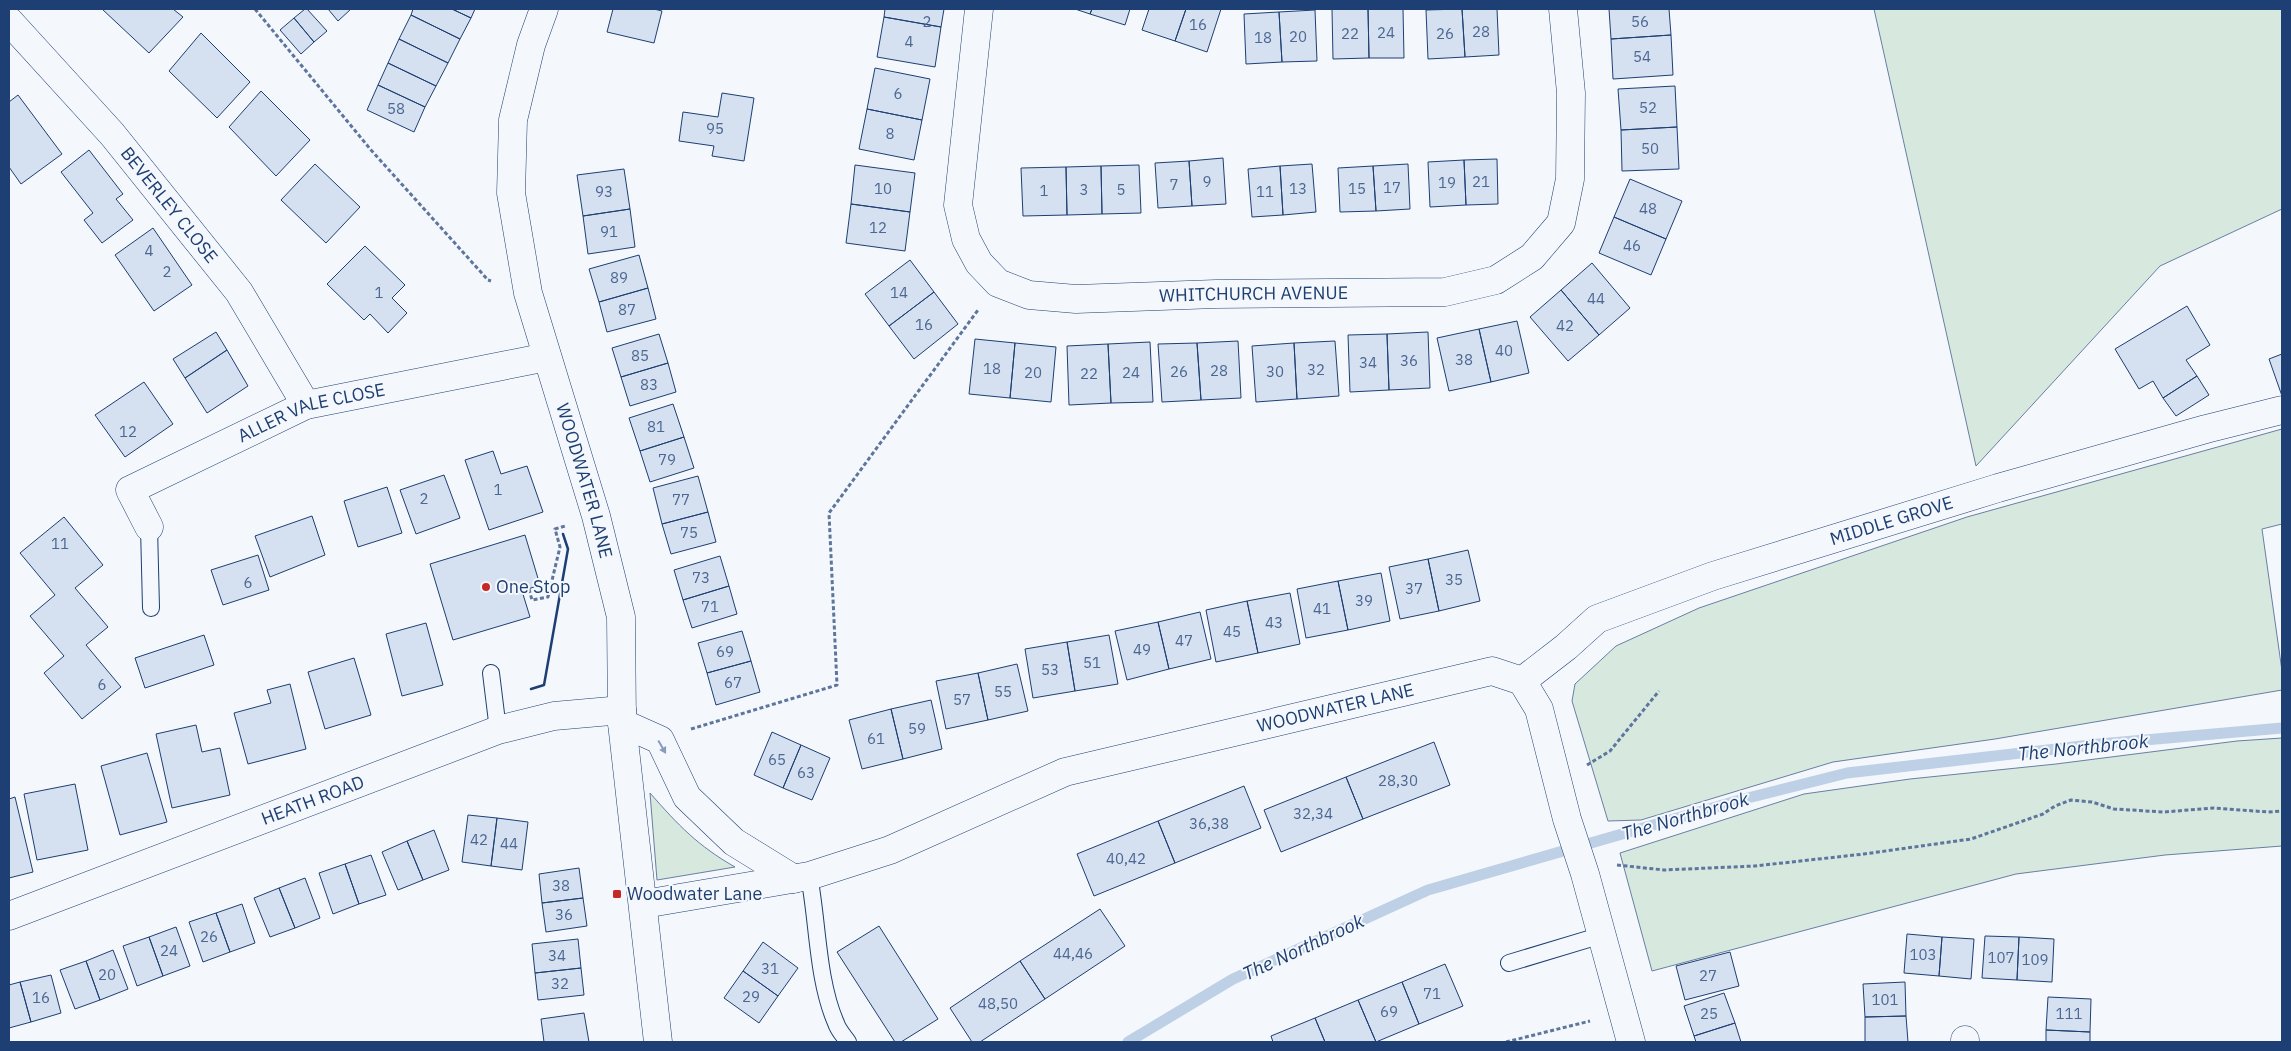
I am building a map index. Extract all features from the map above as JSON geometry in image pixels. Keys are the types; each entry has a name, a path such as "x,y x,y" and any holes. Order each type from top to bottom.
{"street":[{"name":"WOODWATER LANE","path":"544,9 531,45 513,120 511,193 528,293 596,516 621,617 622,716 658,1042"},
{"name":"WHITCHURCH AVENUE","path":"979,9 958,205 966,239 978,263 998,283 1029,295 1076,300 1216,294 1445,292 1496,280 1532,257 1561,223 1570,179 1571,93 1563,9"},
{"name":"BEVERLEY CLOSE","path":"9,21 112,134 239,292 306,405"},
{"name":"ALLER VALE CLOSE","path":"149,527 130,490 306,405 546,357"},
{"name":"MIDDLE GROVE","path":"1522,681 1566,647 1597,619 1713,576 1998,488 2206,429 2282,410"},
{"name":"WOODWATER LANE","path":"644,904 801,877 890,850 1065,772 1492,671 1522,681"},
{"path":"1522,681 1539,709 1567,819 1584,870 1631,1042"},
{"name":"HEATH ROAD","path":"9,916 43,905 204,841 498,730 554,716 622,716"},
{"path":"622,716 660,740 687,797 734,842 801,877"}],"lane":[{"path":"149,527 151,608"},
{"path":"491,673 498,730"},
{"path":"801,877 815,907 825,990 836,1024 848,1042"},
{"path":"1509,963 1602,935"}],"path":[{"path":"255,9 370,150 488,280 528,293"},
{"path":"660,740 837,685 829,513 998,283"},
{"path":"529,589 532,600 548,596 560,547 557,536"},
{"path":"1555,775 1591,764 1610,751 1659,691"},
{"path":"1584,870 1620,864 1664,870 1754,866 1864,854 1971,839 2043,814 2055,806 2071,800 2092,802 2114,808 2164,812 2214,808 2268,812 2282,811"},
{"path":"1506,1042 1516,1042 1582,1022 1622,1014"}],"shaded area":[{"path":"1874,9 2282,9 2282,209 2160,266 1976,466"},
{"path":"2282,429 2282,524 2262,529 2282,671 2282,690 1995,739 1833,762 1641,820 1608,821 1572,701 1575,684 1616,646 1699,608 1967,517"},
{"path":"2282,738 2282,846 2165,855 2016,874 1652,971 1620,853 1804,794 1910,779 2056,764 2237,741"},
{"path":"650,793 699,843 735,867 657,880"}],"building":[{"path":"102,9 173,9 183,17 149,53"},
{"path":"305,9 327,31 314,42 294,18"},
{"path":"328,9 351,9 338,21"},
{"path":"413,9 452,9 471,18 460,39 411,15"},
{"path":"452,9 475,9 471,18"},
{"path":"613,9 654,9 662,11 654,43 607,32"},
{"path":"885,9 944,9 941,27 884,17"},
{"path":"1075,9 1092,9 1090,14"},
{"path":"1092,9 1130,9 1125,25 1090,14"},
{"path":"1149,9 1186,9 1175,41 1142,30"},
{"path":"1186,9 1221,9 1207,52 1175,41"},
{"path":"1332,9 1368,9 1369,58 1333,59"},
{"path":"1368,9 1403,9 1404,58 1369,58"},
{"path":"1462,9 1497,9 1499,55 1465,57"},
{"path":"1462,9 1465,57 1428,59 1426,10"},
{"path":"1609,9 1669,9 1671,35 1611,39"},
{"path":"1315,10 1317,61 1282,62 1279,12"},
{"path":"1279,12 1282,62 1246,64 1244,14"},
{"path":"411,15 460,39 448,63 399,39"},
{"path":"884,17 941,27 935,67 877,57"},
{"path":"294,18 314,42 301,54 280,30"},
{"path":"201,33 250,82 217,118 169,71"},
{"path":"1671,35 1673,75 1613,79 1611,39"},
{"path":"399,39 448,63 436,86 388,63"},
{"path":"388,63 436,86 425,107 378,85"},
{"path":"875,68 930,79 922,120 867,109"},
{"path":"378,85 425,107 414,132 367,110"},
{"path":"1675,86 1677,127 1621,130 1618,89"},
{"path":"261,91 310,140 276,176 229,127"},
{"path":"722,93 754,98 744,161 712,156 714,146 679,141 683,112 718,117"},
{"path":"18,95 62,154 21,184 9,167 9,102"},
{"path":"867,109 922,120 914,160 859,149"},
{"path":"1677,127 1679,169 1622,171 1621,130"},
{"path":"89,150 123,194 116,199 133,220 102,243 84,220 93,213 61,172"},
{"path":"1223,158 1226,204 1192,206 1189,161"},
{"path":"1497,159 1498,204 1466,205 1464,160"},
{"path":"1464,160 1466,205 1430,207 1428,162"},
{"path":"1189,161 1192,206 1158,208 1155,163"},
{"path":"315,164 360,207 326,243 281,200"},
{"path":"1312,164 1316,212 1283,215 1280,166"},
{"path":"1408,164 1410,209 1376,211 1373,166"},
{"path":"855,165 915,173 910,212 851,204"},
{"path":"1139,165 1141,213 1102,214 1101,166"},
{"path":"1101,166 1102,214 1067,215 1066,167"},
{"path":"1280,166 1283,215 1252,217 1248,169"},
{"path":"1373,166 1376,211 1340,212 1338,168"},
{"path":"1066,167 1067,215 1023,216 1021,168"},
{"path":"624,169 630,209 583,216 577,175"},
{"path":"1630,179 1682,201 1666,239 1614,217"},
{"path":"851,204 910,212 905,251 846,243"},
{"path":"630,209 635,247 588,254 583,216"},
{"path":"1614,217 1666,239 1651,275 1599,253"},
{"path":"153,228 192,285 154,311 115,255"},
{"path":"365,246 405,285 392,298 407,313 388,333 370,314 364,320 327,284"},
{"path":"639,255 648,288 599,302 589,269"},
{"path":"910,260 934,292 889,326 865,294"},
{"path":"1592,263 1630,308 1599,335 1561,290"},
{"path":"648,288 656,319 607,332 599,302"},
{"path":"1561,290 1599,335 1568,361 1530,317"},
{"path":"934,292 958,324 914,359 889,326"},
{"path":"2187,306 2210,345 2186,360 2197,376 2163,398 2153,381 2139,389 2115,349"},
{"path":"1517,321 1529,373 1491,382 1479,329"},
{"path":"1479,329 1491,382 1449,391 1437,338"},
{"path":"216,332 227,350 185,378 173,359"},
{"path":"1428,332 1430,388 1389,390 1387,334"},
{"path":"659,334 668,363 621,377 612,348"},
{"path":"1387,334 1389,390 1350,392 1348,335"},
{"path":"975,339 1015,343 1010,398 969,394"},
{"path":"1238,341 1241,398 1201,400 1197,343"},
{"path":"1335,341 1339,396 1297,399 1294,343"},
{"path":"1150,342 1153,402 1111,403 1108,344"},
{"path":"1015,343 1056,347 1051,402 1010,398"},
{"path":"1197,343 1201,400 1162,402 1158,344"},
{"path":"1294,343 1297,399 1256,402 1252,346"},
{"path":"1108,344 1111,403 1069,405 1067,346"},
{"path":"227,350 248,386 207,413 185,378"},
{"path":"2282,354 2282,396 2269,359"},
{"path":"668,363 676,392 630,406 621,377"},
{"path":"2197,376 2209,395 2176,416 2163,398"},
{"path":"144,382 173,424 125,457 95,415"},
{"path":"673,404 684,437 640,451 629,418"},
{"path":"684,437 694,468 650,482 640,451"},
{"path":"493,451 501,474 527,466 543,512 489,530 465,460"},
{"path":"444,475 460,518 416,534 400,490"},
{"path":"698,476 708,512 662,524 653,488"},
{"path":"387,487 402,533 358,547 344,501"},
{"path":"708,512 716,542 671,554 662,524"},
{"path":"312,516 325,555 270,577 255,536"},
{"path":"64,517 103,565 75,588 108,627 86,645 121,687 82,719 44,673 64,656 30,616 55,595 20,553"},
{"name":"One Stop","path":"525,535 540,585 522,591 530,617 453,640 430,564"},
{"path":"1468,550 1480,601 1439,611 1428,559"},
{"path":"258,555 269,590 223,605 211,570"},
{"path":"720,556 729,586 683,600 674,570"},
{"path":"1428,559 1439,611 1400,619 1389,567"},
{"path":"1381,573 1390,621 1348,630 1338,581"},
{"path":"1338,581 1348,630 1306,638 1297,589"},
{"path":"729,586 737,614 692,628 683,600"},
{"path":"1290,593 1300,644 1258,653 1247,601"},
{"path":"1247,601 1258,653 1216,662 1206,610"},
{"path":"1200,612 1211,659 1169,669 1158,622"},
{"path":"1158,622 1169,669 1127,680 1115,631"},
{"path":"426,623 443,685 402,696 386,634"},
{"path":"742,631 751,661 707,673 698,643"},
{"path":"204,635 214,665 145,688 135,658"},
{"path":"1109,635 1118,684 1075,691 1067,642"},
{"path":"1067,642 1075,691 1033,698 1025,649"},
{"path":"354,658 371,715 325,729 308,672"},
{"path":"751,661 760,692 716,705 707,673"},
{"path":"1017,664 1028,711 988,720 978,673"},
{"path":"978,673 988,720 946,729 936,681"},
{"path":"290,684 306,749 248,764 234,713 271,703 267,690"},
{"path":"931,700 942,749 903,759 891,709"},
{"path":"891,709 903,759 862,769 849,720"},
{"path":"196,725 202,752 220,748 230,795 172,808 156,734"},
{"path":"772,732 801,745 783,788 754,775"},
{"path":"1434,742 1450,785 1363,819 1346,777"},
{"path":"801,745 830,758 812,800 783,788"},
{"path":"147,753 167,822 120,835 101,766"},
{"path":"1346,777 1363,819 1281,852 1264,810"},
{"path":"75,784 88,850 37,860 24,794"},
{"path":"1244,786 1261,828 1175,863 1158,821"},
{"path":"15,797 33,872 9,878 9,799"},
{"path":"468,815 497,818 491,866 462,862"},
{"path":"497,818 528,822 522,870 491,866"},
{"path":"1158,821 1175,863 1094,896 1077,854"},
{"path":"434,830 449,870 423,880 407,841"},
{"path":"407,841 423,880 398,890 382,852"},
{"path":"371,855 386,895 359,904 345,864"},
{"path":"345,864 359,904 333,914 319,873"},
{"path":"579,868 583,898 542,903 539,874"},
{"path":"305,878 320,918 295,928 279,888"},
{"path":"279,888 295,928 270,937 254,898"},
{"path":"583,898 587,926 546,932 542,903"},
{"path":"242,904 255,943 230,952 216,913"},
{"path":"1100,909 1125,946 1045,999 1020,961"},
{"path":"216,913 230,952 203,962 189,922"},
{"path":"879,926 938,1019 901,1042 895,1042 837,952"},
{"path":"176,927 190,966 163,976 149,937"},
{"path":"1907,934 1942,937 1939,976 1904,973"},
{"path":"1985,936 2019,937 2017,980 1982,978"},
{"path":"149,937 163,976 137,986 123,946"},
{"path":"1942,937 1974,939 1971,979 1939,976"},
{"path":"2019,937 2054,939 2052,982 2017,980"},
{"path":"578,939 581,968 535,973 532,944"},
{"path":"763,942 798,968 778,996 743,971"},
{"path":"113,950 128,989 100,1000 86,961"},
{"path":"1730,952 1739,986 1685,1000 1676,966"},
{"path":"86,961 100,1000 75,1009 60,970"},
{"path":"1020,961 1045,999 980,1042 972,1042 950,1008"},
{"path":"1445,964 1463,1006 1419,1024 1402,982"},
{"path":"581,968 584,995 538,1000 535,973"},
{"path":"743,971 778,996 759,1023 724,998"},
{"path":"51,975 61,1013 31,1022 20,982"},
{"path":"20,982 31,1022 9,1028 9,985"},
{"path":"1402,982 1419,1024 1376,1042 1358,1000"},
{"path":"1905,982 1906,1016 1865,1017 1863,984"},
{"path":"1724,993 1735,1023 1694,1036 1684,1006"},
{"path":"2048,997 2091,999 2090,1032 2046,1030"},
{"path":"1358,1000 1376,1042 1325,1042 1315,1018"},
{"path":"584,1013 589,1042 544,1042 541,1019"},
{"path":"1906,1016 1908,1042 1865,1042 1865,1017"},
{"path":"1315,1018 1325,1042 1273,1042 1271,1036"},
{"path":"1735,1023 1741,1042 1696,1042 1694,1036"},
{"path":"2046,1030 2090,1032 2090,1042 2046,1042"}],"waterway":[{"name":"The Northbrook","path":"1128,1042 1233,979 1428,890 1740,800 1847,773 2099,744 2282,728"}],"wall":[{"path":"531,689 544,685 568,549 563,534"}],"place":[{"name":"One Stop","path":"486,587"},
{"name":"Woodwater Lane","path":"617,894"}]}
